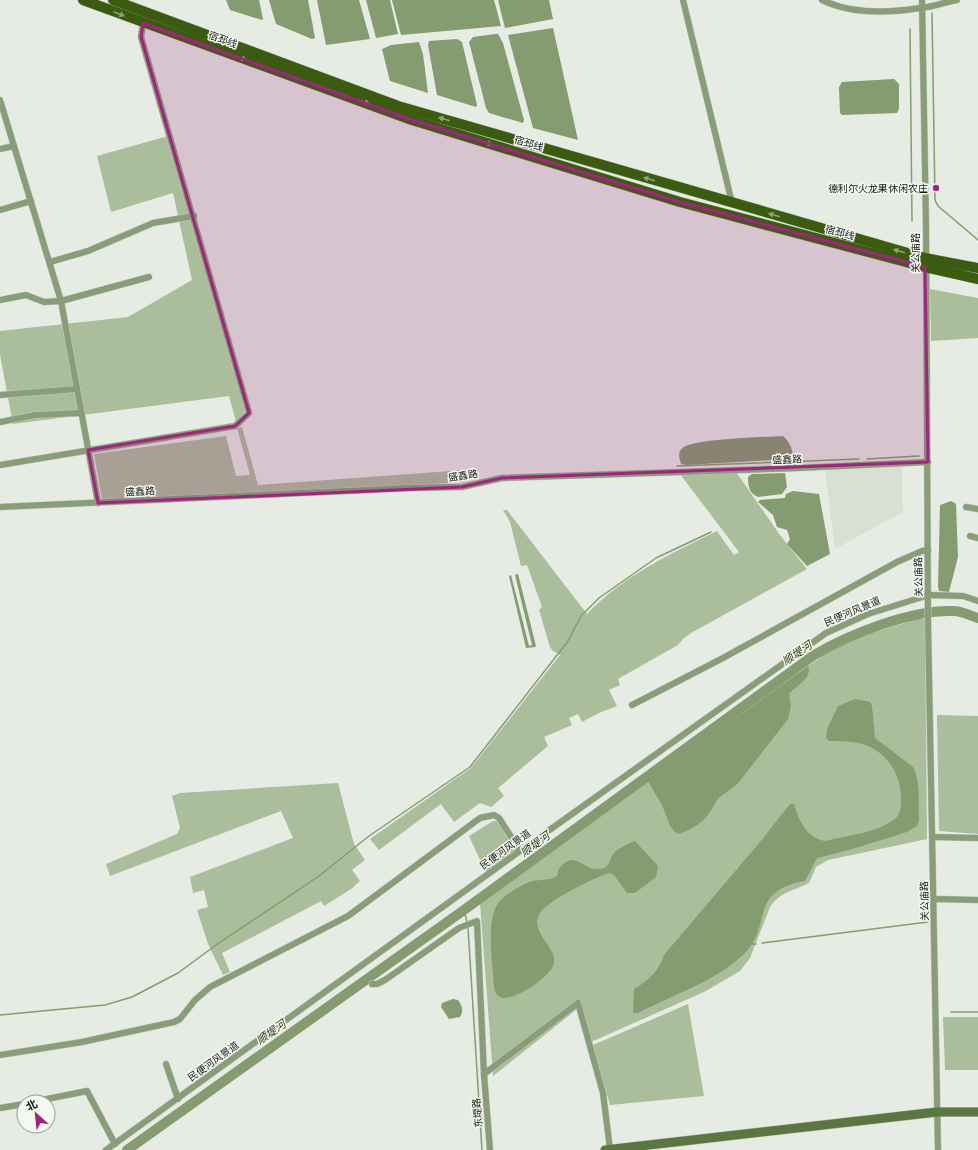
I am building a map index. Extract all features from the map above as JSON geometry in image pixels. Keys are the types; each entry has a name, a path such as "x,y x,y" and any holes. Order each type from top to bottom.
{"main road":[{"name":"宿邳线","path":"83,0 412,120 680,202 925,263 978,268"},
{"name":"宿邳线","path":"113,0 398,106 732,203 978,279"}],"street":[{"path":"683,0 732,203"},
{"path":"822,0 838,8 876,11 957,0"},
{"name":"关公庙路","path":"922,4 928,462 928,622 938,1150"},
{"path":"0,465 235,426 249,413 142,37 143,23"},
{"path":"0,100 3,118 32,201 62,301 98,503"},
{"path":"0,149 14,146"},
{"path":"0,210 32,201"},
{"path":"50,262 88,251 154,223 194,216"},
{"path":"0,300 26,295 44,302 62,301 149,277"},
{"path":"0,395 77,388"},
{"path":"0,422 35,415 81,413"},
{"name":"盛鑫路","path":"0,508 411,488 462,487 502,478 928,462"},
{"path":"966,507 978,509"},
{"path":"970,536 978,538"},
{"path":"632,705 723,658 897,562 922,551 928,550"},
{"name":"民便河风景道","path":"106,1150 520,850 826,633 868,614 929,597 963,596 978,601"},
{"path":"0,1055 82,1042 174,1022 180,1019 195,1000 210,987 348,916 480,818 494,815 499,818 520,850"},
{"path":"933,837 978,838"},
{"path":"934,899 978,900"},
{"name":"东堤路","path":"372,984 378,984 385,980 467,924 477,921 484,1074 490,1150"},
{"path":"484,1074 578,1003 604,1093 608,1150 937,1112 978,1112"},
{"path":"166,1064 178,1099"},
{"path":"56,1097 87,1091 115,1144"},
{"path":"0,1108 16,1105"}],"highlighted area":[{"path":"143,23 412,120 680,202 925,267 928,462 502,478 462,487 98,503 88,450 235,426 249,413 141,37"}],"shaded area":[{"path":"226,0 259,0 263,19 262,20 230,10"},
{"path":"269,0 308,0 315,38 312,39 276,24"},
{"path":"317,0 359,0 370,39 326,45"},
{"path":"366,0 390,0 398,34 376,38"},
{"path":"392,0 494,0 501,26 401,35"},
{"path":"498,0 549,0 553,19 505,28"},
{"path":"553,28 578,140 533,128 508,35"},
{"path":"498,34 503,43 524,120 523,123 489,113 486,108 469,42 473,37"},
{"path":"457,39 462,42 477,105 476,107 437,95 428,45 429,41"},
{"path":"419,42 423,54 428,93 390,81 382,49 391,45"},
{"path":"894,79 899,84 899,109 897,113 842,115 840,113 839,87 842,82"},
{"path":"168,136 245,411 236,422 229,396 13,424 0,355 0,331 128,317 192,280 173,193 111,212 97,156"},
{"path":"930,289 978,298 978,338 931,341"},
{"path":"242,427 258,485 479,469 476,473 454,476 453,483 102,499 94,454 226,436 236,476 250,475 237,428"},
{"path":"783,436 790,445 793,454 791,459 686,465 681,464 679,455 680,450 691,444 731,439"},
{"path":"902,466 903,512 835,549 825,470"},
{"path":"736,472 780,535 807,569 691,633 678,645 618,679 620,685 609,690 617,706 582,722 578,714 569,718 572,725 544,737 548,746 498,788 504,796 491,807 480,803 454,822 441,804 379,850 370,839 471,768 560,655 553,651 550,647 539,610 542,607 527,565 521,566 510,522 503,510 507,510 587,614 601,600 632,577 665,557 717,531 734,555 739,552 680,474"},
{"path":"785,473 787,487 782,494 758,497 751,491 748,477 752,474"},
{"path":"793,491 819,494 830,554 807,566 787,544 790,539 787,530 777,527 773,515 758,502 760,500 785,498 786,494"},
{"path":"951,501 956,504 958,557 949,592 939,591 938,587 940,505"},
{"path":"518,574 536,646 535,647 526,648 509,576 511,575 529,646 532,645 515,575"},
{"path":"918,619 925,619 927,839 828,860 816,867 809,883 783,894 770,907 750,958 740,971 704,992 591,1042 581,1006 493,1076 480,903 829,651 868,634"},
{"path":"808,666 809,670 806,678 789,694 791,706 788,719 739,782 716,801 707,816 701,822 679,834 675,832 670,826 662,805 648,781"},
{"path":"855,699 870,702 872,706 875,738 913,767 916,773 919,793 919,820 917,826 907,832 817,858 805,881 787,886 776,892 768,901 758,931 753,942 745,953 721,972 694,987 638,1013 633,1013 634,989 644,983 656,971 664,955 760,842 790,804 794,804 801,823 809,833 819,840 826,841 862,833 880,827 898,816 901,806 899,782 888,761 875,750 864,744 829,741 826,738 827,729 838,706"},
{"path":"937,715 978,716 978,834 939,831"},
{"path":"338,783 354,844 365,860 352,870 360,881 351,889 324,906 321,901 222,953 230,972 223,975 208,944 197,910 208,907 204,890 193,893 190,877 293,838 281,811 110,876 106,864 177,834 180,828 172,796 180,793"},
{"path":"493,821 498,821 518,850 486,873 469,836"},
{"path":"635,841 658,866 656,877 635,893 627,893 614,875 609,873 583,884 552,902 540,913 537,920 540,933 554,957 552,968 532,987 514,996 506,998 500,997 496,993 494,987 491,943 492,919 499,902 512,891 527,883 550,879 557,876 558,870 561,866 570,860 578,861 594,869 605,868 615,852 623,846"},
{"path":"453,999 458,1000 462,1012 460,1017 449,1019 441,1007 442,1003"},
{"path":"688,1004 704,1096 610,1105 593,1045"},
{"path":"943,1017 978,1017 978,1070 945,1070"}],"waterway":[{"path":"932,13 935,200 938,206 978,240"},
{"path":"910,29 912,221"},
{"path":"867,459 919,456"},
{"path":"677,466 859,459"},
{"path":"0,1015 105,1005 132,997 178,973 216,945 319,876 369,836 470,767 568,641 581,616 599,598 656,558 711,532"},
{"name":"顺堤河","path":"127,1150 464,910 814,655 863,631 919,614 937,611 957,611 978,618"},
{"path":"464,910 467,922"},
{"path":"762,943 928,922"},
{"path":"468,928 482,1150"},
{"path":"751,944 756,944"},
{"path":"951,1012 978,1012"}],"place":[{"name":"德利尔火龙果休闲农庄","path":"936,188"}]}
